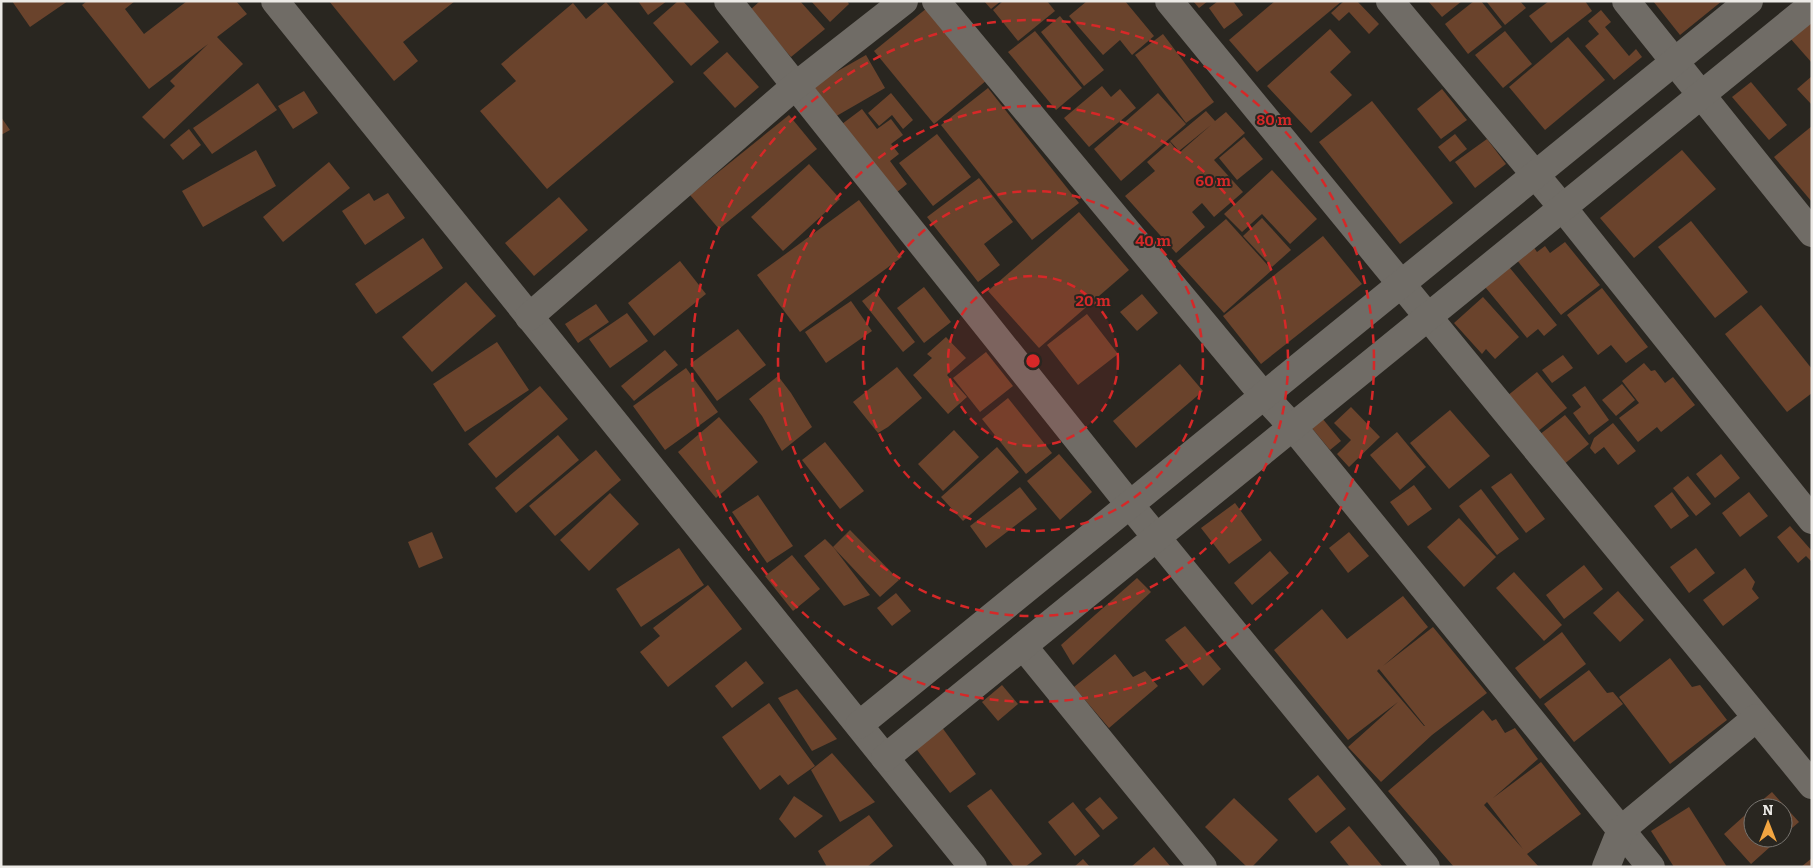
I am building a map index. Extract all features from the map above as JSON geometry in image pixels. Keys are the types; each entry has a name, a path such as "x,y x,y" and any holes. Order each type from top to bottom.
{"street":[{"path":"275,1 973,867"},
{"path":"728,1 794,87 1130,505 1426,867"},
{"path":"529,317 794,87 904,1"},
{"path":"936,1 1264,396 1293,427 1651,867"},
{"path":"1169,1 1812,785"},
{"path":"1390,1 1535,176 1564,208 1812,520"},
{"path":"1626,1 1812,233"},
{"path":"859,726 1749,1"},
{"path":"885,758 1812,5"},
{"path":"1023,646 1203,867"},
{"path":"1606,867 1621,830 1756,718"}],"building":[{"path":"12,1 68,1 30,27"},
{"path":"87,1 135,1 125,9 144,34 187,1 236,1 247,14 217,37 243,64 164,139 142,117 175,86 170,81 208,44 149,89 82,5"},
{"path":"329,1 455,1 403,42 418,61 394,81"},
{"path":"638,1 667,1 648,15"},
{"path":"678,1 683,1 719,42 691,66 653,23"},
{"path":"760,1 800,1 825,29 791,57 750,10"},
{"path":"811,1 847,1 849,4 830,22"},
{"path":"984,1 1001,1 991,9"},
{"path":"1003,1 1047,1 1055,11 1018,41 993,10"},
{"path":"1087,1 1125,1 1154,36 1132,55 1120,40 1103,55 1069,16"},
{"path":"1193,1 1208,1 1199,8"},
{"path":"1218,1 1233,1 1243,15 1224,29 1209,8"},
{"path":"1275,1 1342,1 1257,72 1229,40"},
{"path":"1344,1 1357,1 1379,24 1369,34 1349,12 1339,21 1331,13"},
{"path":"1428,1 1462,1 1442,17"},
{"path":"1474,1 1481,1 1502,27 1468,54 1445,24"},
{"path":"1486,1 1520,1 1526,8 1505,25"},
{"path":"1549,1 1585,1 1592,11 1551,43 1529,16"},
{"path":"1653,1 1722,1 1680,35"},
{"path":"606,2 674,82 547,189 480,111 516,81 501,64 573,3 586,19"},
{"path":"927,8 987,80 934,124 874,51"},
{"path":"1601,10 1611,22 1605,27 1629,56 1636,49 1642,57 1614,80 1585,46 1599,34 1588,21"},
{"path":"1060,16 1104,70 1084,86 1041,32"},
{"path":"1812,18 1812,63 1790,38"},
{"path":"1330,29 1351,52 1330,72 1352,95 1311,133 1267,86"},
{"path":"1035,31 1082,88 1056,110 1008,52"},
{"path":"1505,31 1532,64 1503,88 1475,55"},
{"path":"1163,34 1214,102 1186,123 1135,55"},
{"path":"1568,37 1605,80 1545,130 1509,87"},
{"path":"727,52 759,87 735,108 703,73"},
{"path":"866,55 885,88 833,118 813,85"},
{"path":"1812,76 1812,105 1797,89"},
{"path":"1751,82 1787,125 1769,140 1732,97"},
{"path":"258,83 277,110 212,154 193,128"},
{"path":"1102,86 1111,97 1120,89 1136,108 1089,147 1064,118"},
{"path":"988,88 1079,203 1032,240 941,125"},
{"path":"1442,89 1467,120 1441,139 1417,109"},
{"path":"304,91 318,113 293,129 278,106"},
{"path":"891,93 913,120 903,129 892,115 879,126 868,113"},
{"path":"1158,93 1186,124 1121,181 1094,149"},
{"path":"1372,101 1453,203 1400,244 1319,142"},
{"path":"862,109 877,129 891,119 903,135 891,144 899,154 890,161 907,184 892,196 838,127"},
{"path":"1206,111 1215,121 1226,112 1245,133 1214,160 1243,192 1214,217 1202,203 1192,212 1205,227 1176,253 1125,196 1155,171 1147,162 1170,142 1179,153 1211,125 1179,151 1170,141"},
{"path":"789,115 817,149 719,229 690,195"},
{"path":"1,117 10,130 1,135"},
{"path":"1812,126 1812,202 1774,157"},
{"path":"189,129 201,145 183,160 170,145"},
{"path":"937,134 971,177 933,206 899,163"},
{"path":"1455,134 1467,149 1450,162 1438,147"},
{"path":"1244,137 1263,159 1237,180 1219,158"},
{"path":"1487,139 1506,164 1475,188 1455,162"},
{"path":"256,150 276,186 203,227 182,191"},
{"path":"1682,150 1716,189 1634,258 1600,218"},
{"path":"329,162 350,188 283,242 263,217"},
{"path":"809,164 840,199 783,251 751,217"},
{"path":"1272,170 1317,219 1290,244 1262,214 1242,232 1224,214"},
{"path":"979,178 1013,222 984,244 1000,265 978,282 927,217"},
{"path":"369,193 374,201 388,193 405,218 365,245 342,211"},
{"path":"559,197 588,230 534,276 505,243"},
{"path":"859,200 902,257 800,332 757,275"},
{"path":"1079,212 1129,270 1039,348 988,291"},
{"path":"1262,218 1291,250 1272,267 1243,236"},
{"path":"1226,219 1272,270 1224,313 1177,261"},
{"path":"1691,221 1748,292 1715,318 1658,247"},
{"path":"1323,236 1362,284 1261,364 1223,316"},
{"path":"423,238 443,268 376,314 355,284"},
{"path":"1565,242 1600,285 1561,315 1516,259 1533,246 1537,252 1545,246 1550,253"},
{"path":"680,261 706,294 654,336 628,303"},
{"path":"1505,262 1557,325 1544,336 1538,329 1527,338 1481,282"},
{"path":"466,282 496,316 432,372 402,337"},
{"path":"924,287 951,322 924,343 897,308"},
{"path":"1602,288 1648,347 1626,363 1611,345 1598,355 1567,315"},
{"path":"875,291 915,342 903,352 862,301"},
{"path":"1142,294 1158,313 1137,331 1120,312"},
{"path":"1483,297 1519,337 1495,359 1486,349 1482,354 1454,323"},
{"path":"851,301 872,331 826,363 805,332"},
{"path":"596,304 609,322 578,343 565,324"},
{"path":"1761,305 1812,369 1812,393 1787,412 1725,334"},
{"path":"627,313 648,341 610,368 589,339"},
{"path":"1087,314 1118,354 1078,385 1047,345"},
{"path":"738,329 766,365 717,401 690,364"},
{"path":"946,337 966,358 947,375 967,397 948,414 913,375 932,358 927,354"},
{"path":"497,342 529,390 465,432 433,384"},
{"path":"665,350 678,365 634,401 621,386"},
{"path":"986,352 1013,386 980,412 953,378"},
{"path":"1563,355 1573,368 1552,383 1542,370"},
{"path":"1644,363 1651,371 1655,370 1665,383 1673,377 1695,405 1661,432 1657,427 1638,442 1619,418 1639,403 1622,381"},
{"path":"1180,364 1203,391 1136,448 1113,421"},
{"path":"897,367 922,398 888,427 878,433 853,402"},
{"path":"686,368 718,412 665,450 633,406"},
{"path":"1537,372 1567,408 1537,432 1507,396"},
{"path":"778,376 812,427 782,451 762,416 749,399"},
{"path":"1622,384 1635,400 1616,416 1602,400"},
{"path":"540,386 568,419 496,478 468,444"},
{"path":"1585,386 1609,420 1589,435 1573,413 1581,407 1572,395"},
{"path":"1008,398 1052,453 1026,474 982,419"},
{"path":"1351,407 1380,437 1349,467 1337,454 1351,440 1334,423"},
{"path":"1450,410 1490,456 1449,489 1410,443"},
{"path":"1565,415 1589,444 1563,465 1539,435"},
{"path":"719,417 758,462 716,498 678,452"},
{"path":"1322,418 1341,441 1330,450 1311,427"},
{"path":"1613,423 1636,451 1618,465 1604,447 1595,454 1590,448 1594,438"},
{"path":"954,430 979,457 943,491 918,464"},
{"path":"1397,432 1426,467 1400,490 1370,455"},
{"path":"558,435 579,460 516,513 495,488"},
{"path":"825,442 864,491 840,509 802,460"},
{"path":"997,447 1019,472 963,521 941,497"},
{"path":"596,450 621,480 555,536 529,506"},
{"path":"1059,454 1092,492 1060,520 1027,481"},
{"path":"1721,454 1740,478 1715,498 1696,474"},
{"path":"1511,473 1545,519 1526,533 1491,487"},
{"path":"1688,476 1711,504 1696,516 1673,488"},
{"path":"1414,485 1432,509 1408,526 1390,502"},
{"path":"1020,487 1037,509 986,548 970,526"},
{"path":"1481,489 1519,539 1497,555 1459,506"},
{"path":"1672,492 1689,516 1671,529 1654,506"},
{"path":"1749,492 1768,516 1740,537 1722,513"},
{"path":"610,493 639,524 589,571 560,540"},
{"path":"758,495 793,546 767,563 732,512"},
{"path":"1235,503 1262,540 1229,564 1201,528"},
{"path":"1459,518 1496,557 1464,587 1427,547"},
{"path":"1790,526 1812,551 1812,562 1806,556 1798,563 1777,537"},
{"path":"850,530 899,580 880,597 833,547"},
{"path":"432,532 443,558 419,568 408,542"},
{"path":"1349,532 1369,556 1348,573 1329,548"},
{"path":"825,539 870,595 844,606 804,556"},
{"path":"679,548 704,585 641,627 616,589"},
{"path":"1696,548 1715,573 1689,593 1670,567"},
{"path":"1270,551 1289,573 1252,605 1234,583"},
{"path":"792,555 820,589 793,611 765,576"},
{"path":"1584,565 1603,589 1564,619 1546,595"},
{"path":"1745,568 1755,582 1752,589 1759,598 1723,626 1703,600"},
{"path":"1514,572 1562,625 1544,641 1496,588"},
{"path":"1137,578 1151,592 1073,665 1061,645"},
{"path":"708,585 742,629 668,687 640,652 660,636 653,628"},
{"path":"1618,591 1644,620 1620,642 1593,613"},
{"path":"896,593 911,611 892,626 877,608"},
{"path":"1403,596 1428,627 1383,666 1433,627 1487,693 1432,735 1381,782 1348,747 1398,702 1348,740 1274,650 1322,609 1347,639","holes":["1379,669 1425,726 1377,671"]},
{"path":"1185,626 1221,669 1203,686 1165,640"},
{"path":"1562,632 1586,664 1540,699 1515,668"},
{"path":"1115,654 1133,677 1145,671 1158,686 1109,728 1074,687"},
{"path":"1670,658 1692,687 1700,685 1727,720 1670,764 1619,697"},
{"path":"746,661 764,683 732,708 715,686"},
{"path":"1589,670 1607,693 1613,692 1623,704 1574,742 1544,704"},
{"path":"1002,685 1018,704 998,721 982,702"},
{"path":"797,689 837,739 812,751 778,698"},
{"path":"769,703 815,766 788,785 780,775 760,790 722,737"},
{"path":"1483,710 1492,721 1496,719 1505,733 1515,728 1538,759 1493,798 1541,762 1581,814 1527,854 1539,867 1454,867 1388,791","holes":["1487,802 1523,849 1484,805"]},
{"path":"941,726 976,774 950,793 914,746"},
{"path":"832,753 875,802 840,822 811,770"},
{"path":"1318,775 1346,809 1316,833 1288,799"},
{"path":"991,789 1042,854 1025,867 1014,867 967,806"},
{"path":"1772,792 1777,798 1765,798"},
{"path":"794,796 823,816 795,838 779,819"},
{"path":"1100,797 1118,818 1103,830 1085,809"},
{"path":"1234,798 1278,840 1252,867 1247,867 1205,827"},
{"path":"1073,802 1100,836 1075,856 1048,822"},
{"path":"1689,807 1727,867 1674,867 1651,831"},
{"path":"869,815 893,846 867,867 827,867 818,851"},
{"path":"1793,815 1799,822 1793,827"},
{"path":"1743,817 1743,848 1769,848 1751,864 1724,834"},
{"path":"1349,826 1383,867 1350,867 1330,842"},
{"path":"1154,847 1171,867 1131,867"},
{"path":"1812,858 1812,867 1801,867"},
{"path":"1083,859 1090,867 1074,867"}]}
